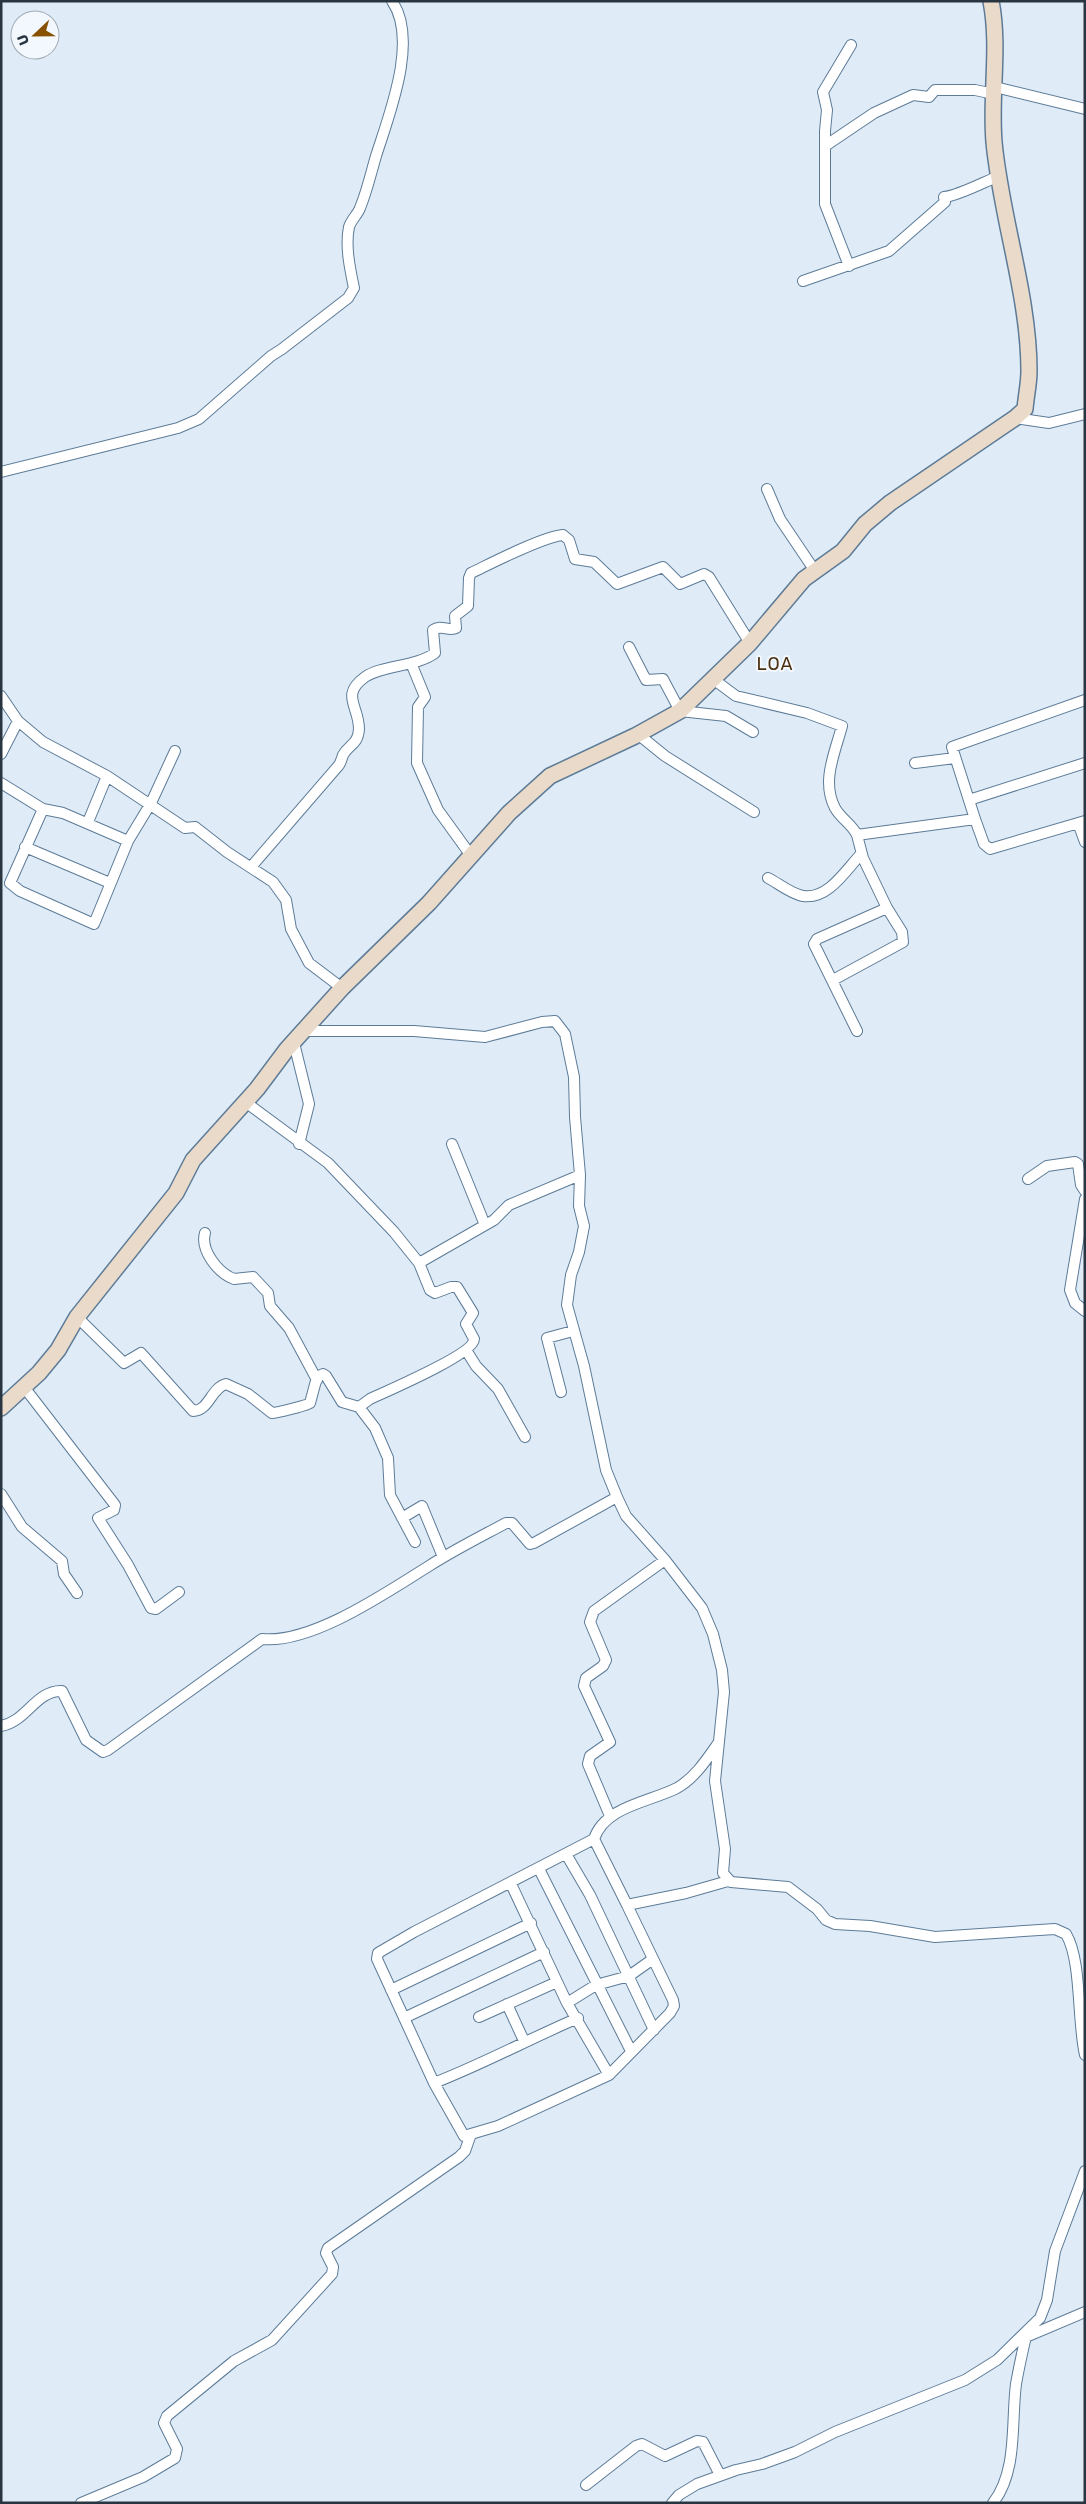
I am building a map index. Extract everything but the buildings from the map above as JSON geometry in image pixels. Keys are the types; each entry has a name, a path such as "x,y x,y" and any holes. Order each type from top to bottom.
{"street":[{"path":"1,472 178,428 200,419 271,356 348,298 354,288 349,268 349,227 360,208 394,100 401,59 403,45 401,16 392,1"},
{"path":"1,1408 39,1373 58,1350 77,1318 176,1193 193,1160 244,1102 258,1089 299,1037 342,988 429,903 510,813 550,776 635,736 680,711 750,643 786,599 815,571 843,551 865,524 890,503 1015,418 1025,409 1029,369 1017,273 1001,200 994,141 995,22 991,1"},
{"path":"849,266 826,208 825,146 828,110 824,89 851,45"},
{"path":"825,146 872,114 913,95 927,97 935,90 994,90 1085,109"},
{"path":"803,281 889,251 945,202 944,197 954,196 999,176"},
{"path":"1015,418 1049,423 1085,414"},
{"path":"767,489 780,519 815,571"},
{"path":"251,866 340,764 345,752 355,744 359,729 351,696 357,684 367,675 412,663 435,652 434,629 456,628 455,616 469,604 469,578 471,573 558,536 567,537 575,559 594,562 617,584 663,567 680,584 701,574 707,575 750,643"},
{"path":"629,647 646,680 663,678 680,711"},
{"path":"412,663 425,697 418,707 416,754 420,775 446,824 472,857"},
{"path":"713,679 736,696 806,713 842,726 828,777 829,792 845,822 854,828 861,854 887,908 902,932 903,942 832,980"},
{"path":"1,696 18,721 43,742 107,776 151,803 185,828 196,827 228,852 274,882 282,892 288,907 293,934 309,963 342,988"},
{"path":"1085,700 952,747 984,844 990,849 1081,822 1085,842"},
{"path":"680,711 726,716 752,732"},
{"path":"1,754 18,721"},
{"path":"635,736 639,735 665,756 754,812"},
{"path":"42,809 10,879 12,886 94,924 128,841 151,803 175,751"},
{"path":"916,763 955,758"},
{"path":"969,800 1085,763"},
{"path":"88,822 107,776"},
{"path":"1,783 42,809 63,813 88,822 128,841"},
{"path":"857,835 975,819"},
{"path":"25,847 110,883"},
{"path":"768,878 802,896 822,893 830,888 861,854"},
{"path":"856,1030 814,947 815,941 887,908"},
{"path":"299,1037 414,1031 486,1037 555,1020 565,1034 574,1078 580,1175 579,1206 584,1226 579,1252 571,1275 567,1305 584,1366 606,1470 617,1496 626,1516 665,1560 702,1608 714,1634 722,1670 724,1692 716,1793 725,1849 723,1872 728,1881"},
{"path":"299,1037 309,1104 299,1144"},
{"path":"244,1102 299,1144 328,1163 390,1227 419,1263 430,1290 437,1293 451,1287 457,1287 472,1311 473,1315 466,1324 475,1341 466,1350 360,1407"},
{"path":"452,1144 485,1225"},
{"path":"1028,1178 1047,1166 1075,1162 1078,1166 1081,1185 1085,1191"},
{"path":"419,1263 494,1220 509,1205 580,1175"},
{"path":"1085,1198 1070,1292 1075,1303 1085,1310"},
{"path":"205,1233 206,1249 218,1267 234,1279 254,1277 266,1290 270,1297 270,1306 289,1328 317,1380"},
{"path":"77,1318 124,1363 141,1353 193,1411 203,1408 219,1387 226,1384 248,1394 272,1413 291,1407 305,1406 311,1401 320,1375 326,1376 342,1402 360,1407 375,1428 390,1462 390,1495 415,1542"},
{"path":"561,1392 547,1338 573,1331"},
{"path":"466,1350 476,1366 498,1389 525,1438"},
{"path":"24,1387 115,1505 114,1510 98,1518 128,1565 151,1608 156,1610 179,1592"},
{"path":"1,1494 22,1527 62,1561 64,1574 77,1593"},
{"path":"1,1726 18,1720 41,1698 56,1691 62,1691 86,1740 103,1752 262,1639 288,1638 317,1628 374,1600 443,1558 506,1523 512,1523 530,1544 617,1496"},
{"path":"402,1518 422,1506 443,1558"},
{"path":"610,1816 588,1764 590,1756 610,1742 584,1686 586,1678 603,1666 606,1660 590,1622 594,1611 665,1560"},
{"path":"594,1839 665,1982 674,2006 654,2030 609,2075 498,2126 464,2136 434,2083 391,1990 378,1960 382,1950 594,1839 597,1830 610,1816 678,1787 702,1766 719,1742"},
{"path":"566,1854 590,1895 654,2030"},
{"path":"539,1869 596,1986 631,2051"},
{"path":"627,1905 686,1893 728,1881 740,1884 763,1883 788,1887 817,1909 826,1920 835,1924 870,1926 935,1938 1054,1929 1066,1934 1074,1954 1080,2036 1085,2054"},
{"path":"511,1884 567,2003 578,2018 609,2075"},
{"path":"391,1990 531,1923"},
{"path":"404,2018 544,1952"},
{"path":"567,2003 596,1986 629,1976 640,1966 652,1959"},
{"path":"479,2018 557,1982"},
{"path":"507,2004 524,2042"},
{"path":"434,2083 484,2063 524,2042 578,2018"},
{"path":"81,2503 143,2477 176,2458 177,2450 164,2422 167,2416 234,2361 275,2337 332,2274 333,2267 326,2253 328,2248 459,2157 464,2151 471,2134"},
{"path":"672,2503 680,2495 697,2484 796,2452 835,2432 965,2380 997,2360 1026,2335 1040,2318 1047,2300 1056,2251 1085,2171"},
{"path":"1026,2335 1085,2312"},
{"path":"993,2503 1000,2493 1006,2475 1016,2384 1026,2335"},
{"path":"586,2485 629,2451 642,2444 665,2456 697,2441 703,2442 720,2475"}],"district":[{"name":"LOA","path":"775,664"}]}
